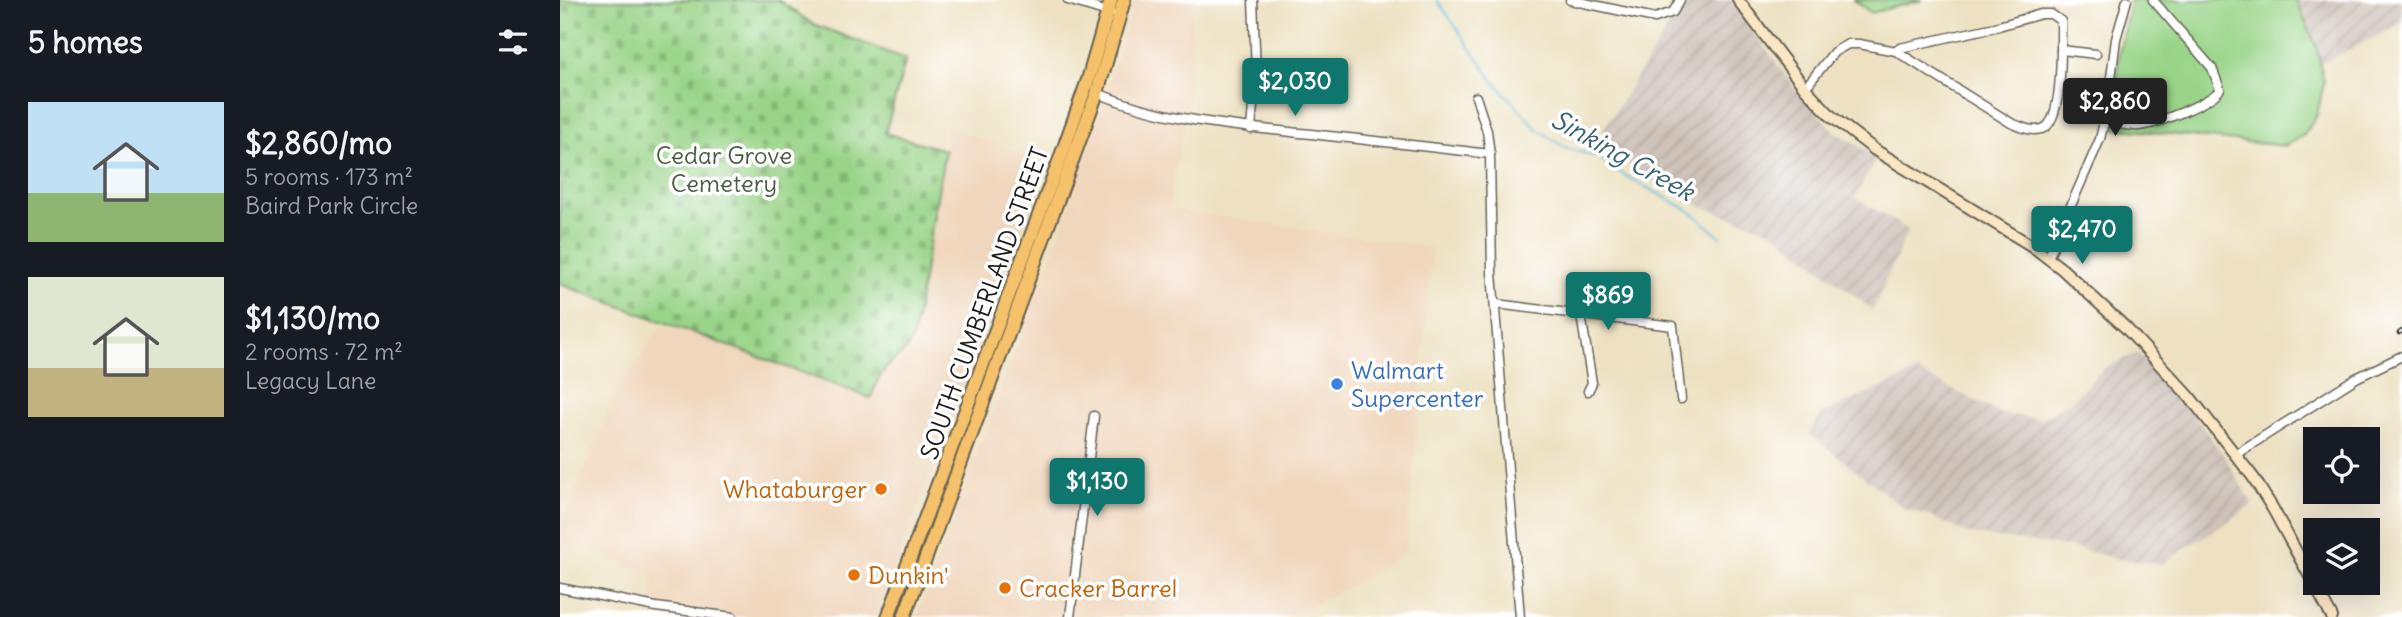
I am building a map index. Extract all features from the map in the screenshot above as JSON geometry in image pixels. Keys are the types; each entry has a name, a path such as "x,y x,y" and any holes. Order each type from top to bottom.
{"main road":[{"name":"SOUTH CUMBERLAND STREET","path":"888,617 1113,9 1124,0"},
{"path":"1738,0 1805,88 1831,116 1875,150 1996,223 2048,258 2098,301 2133,337 2189,396 2236,454 2273,509 2332,617"},
{"name":"SOUTH CUMBERLAND STREET","path":"904,617 1097,93 1113,9"}],"street":[{"path":"1068,0 1113,9"},
{"path":"1251,129 1256,71 1253,0"},
{"path":"1570,0 1654,18 1673,12 1680,0"},
{"path":"2048,258 2100,139 2116,39 2127,0"},
{"path":"2104,121 2138,126 2208,100 2220,89 2212,68 2153,0"},
{"path":"1805,88 1834,52 1849,44 1896,51 2011,123 2029,130 2044,129 2053,121 2062,20 2051,14 2041,14 1896,51"},
{"path":"2061,50 2096,54"},
{"path":"1097,93 1160,115 1251,129 1490,154"},
{"path":"1476,97 1488,131 1490,154 1490,236 1520,617"},
{"path":"1496,304 1673,326 1681,399"},
{"path":"1581,315 1592,383 1588,391"},
{"path":"2236,454 2356,378 2402,356"},
{"path":"1070,617 1094,416"},
{"path":"560,588 656,607 733,617"}],"shaded area":[{"path":"1135,0 1192,0 1192,58 1187,111 1168,209 1432,248 1406,550 1377,572 1290,617 916,617 1060,235"},
{"path":"1686,0 1731,0 1799,94 1834,131 1877,157 1855,197 1908,230 1873,310 1772,231 1700,206 1635,171 1603,130"},
{"path":"2296,0 2402,0 2402,23 2320,64 2317,48"},
{"path":"949,127 1046,163 876,617 652,617 653,576 560,539 560,529 616,394 659,329 675,327 871,398 878,379 887,366 908,349 914,331"},
{"path":"2138,353 2196,418 2226,459 2253,505 2161,564 2117,559 2076,548 1969,534 1927,515 1905,509 1809,434 1822,414 1917,372 2002,414 2041,419 2070,402 2104,368"}],"green space":[{"name":"Cedar Grove Cemetery","path":"560,0 778,0 813,24 906,59 885,133 945,150 914,331 906,350 892,361 882,374 871,398 560,284"},
{"path":"1854,0 1923,0 1871,13"},
{"path":"2131,0 2296,0 2317,48 2324,83 2317,115 2304,135 2285,146 2113,128 2119,53"}],"waterway":[{"name":"Sinking Creek","path":"1437,0 1493,80 1537,129 1564,147 1599,158 1624,175 1690,211 1721,237"}],"place":[{"name":"Walmart Supercenter","path":"1337,384"},
{"name":"Whataburger","path":"881,489"},
{"name":"Dunkin'","path":"854,575"},
{"name":"Cracker Barrel","path":"1005,588"}]}
